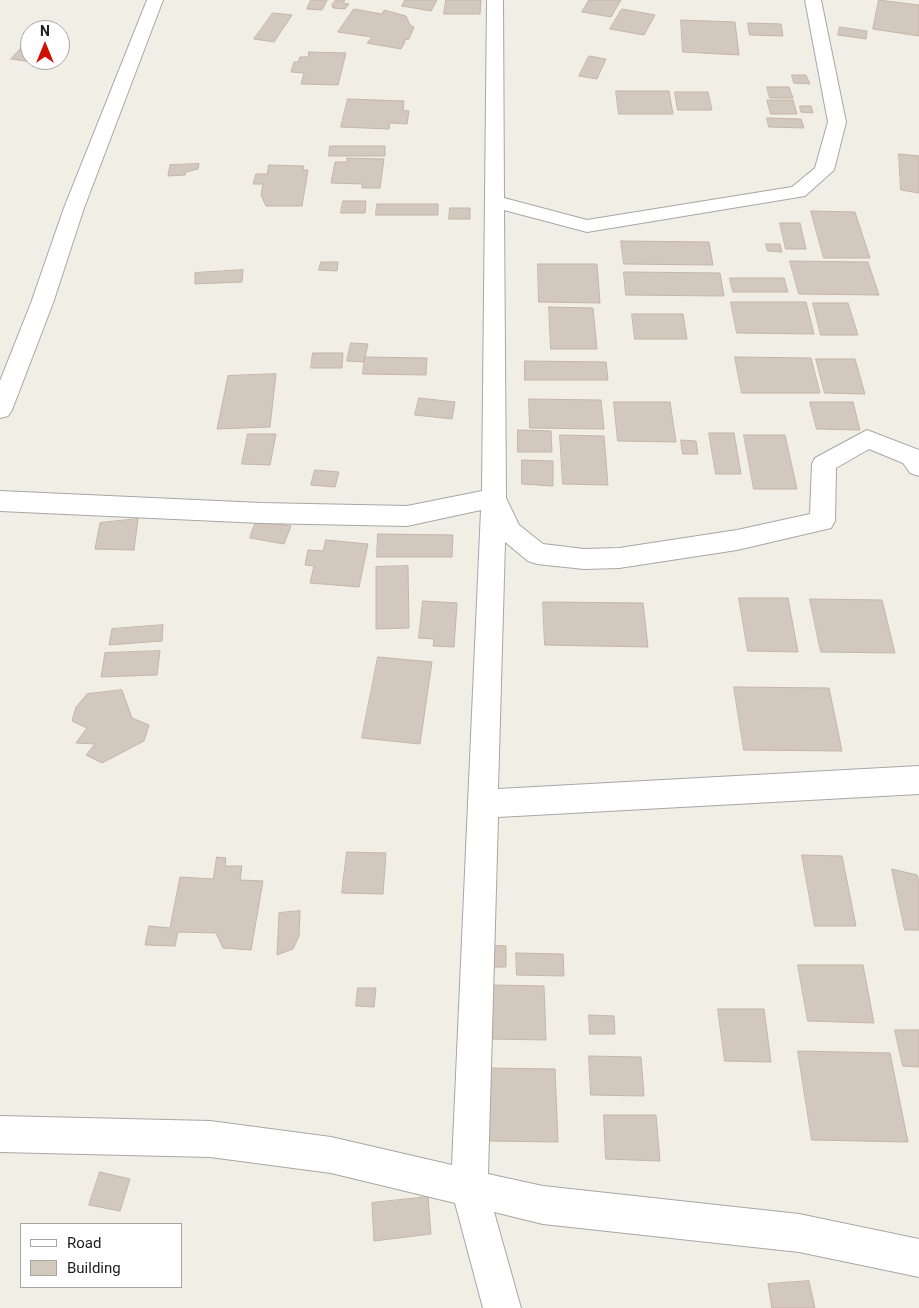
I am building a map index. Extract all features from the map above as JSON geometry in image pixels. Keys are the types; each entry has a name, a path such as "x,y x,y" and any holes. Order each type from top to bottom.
{"street":[{"path":"0,410 42,303 77,200 129,71 155,0"},
{"path":"495,0 494,498 470,1187 502,1308"},
{"path":"494,201 587,226 798,192 824,170 837,122 812,0"},
{"path":"494,498 510,532 537,554 584,559 619,558 737,540 822,521 824,464 867,439 912,457 919,466"},
{"path":"0,501 261,513 407,516 494,498"},
{"path":"483,804 919,780"},
{"path":"0,1134 210,1140 331,1155 543,1205 799,1233 919,1258"}],"building":[{"path":"311,0 327,0 322,10 307,9"},
{"path":"336,0 345,0 343,3 349,4 345,9 333,8 332,5"},
{"path":"405,0 437,0 431,11 402,6"},
{"path":"446,0 481,0 480,14 444,14"},
{"path":"589,0 621,0 611,17 582,12"},
{"path":"879,0 919,5 919,36 873,29"},
{"path":"354,9 382,14 384,10 406,16 410,25 414,27 409,39 404,40 405,42 401,49 367,43 372,37 338,32"},
{"path":"622,9 655,15 644,35 610,29"},
{"path":"273,13 292,15 274,42 254,39"},
{"path":"681,20 735,22 739,55 683,52"},
{"path":"748,23 781,24 783,36 750,35"},
{"path":"840,27 867,31 866,39 838,35"},
{"path":"20,49 20,60 11,59"},
{"path":"309,52 346,53 338,85 301,84 304,73 291,72 294,62 298,62 300,57 308,57"},
{"path":"589,56 606,59 597,79 579,76"},
{"path":"792,75 806,75 810,84 794,83"},
{"path":"767,87 789,87 793,98 770,98"},
{"path":"616,91 669,91 673,114 619,114"},
{"path":"675,92 708,92 712,110 678,110"},
{"path":"348,99 404,101 403,110 409,111 407,124 390,123 389,129 341,127"},
{"path":"767,100 793,100 797,114 771,114"},
{"path":"800,106 811,106 813,113 801,112"},
{"path":"767,118 801,119 804,128 769,127"},
{"path":"330,146 385,146 385,156 329,156"},
{"path":"899,154 919,156 919,193 901,190"},
{"path":"347,158 384,159 380,188 362,188 362,184 331,183 335,162 347,162"},
{"path":"199,164 198,169 186,172 185,175 168,176 170,165"},
{"path":"269,165 304,166 303,170 308,170 302,206 266,206 261,195 263,184 253,184 256,174 267,174"},
{"path":"343,201 366,201 365,213 341,213"},
{"path":"377,204 438,204 438,215 376,215"},
{"path":"450,208 470,208 470,219 449,219"},
{"path":"811,211 855,212 870,258 824,258"},
{"path":"780,223 800,223 806,249 786,249"},
{"path":"621,241 709,242 713,265 624,264"},
{"path":"766,244 780,244 782,252 768,251"},
{"path":"790,261 868,262 879,295 799,294"},
{"path":"321,262 338,262 337,271 319,270"},
{"path":"538,264 597,264 600,303 539,302"},
{"path":"243,270 242,282 195,284 195,273"},
{"path":"624,272 720,273 724,296 626,295"},
{"path":"730,278 784,278 788,292 733,292"},
{"path":"731,302 806,302 814,334 737,333"},
{"path":"813,303 848,303 858,335 821,335"},
{"path":"549,307 593,308 597,349 551,349"},
{"path":"632,314 683,314 687,339 635,339"},
{"path":"351,343 368,344 364,362 347,361"},
{"path":"313,353 343,353 342,368 311,368"},
{"path":"365,357 427,358 426,375 363,374"},
{"path":"735,357 811,358 820,393 742,393"},
{"path":"816,359 855,359 865,394 825,393"},
{"path":"525,361 606,362 608,380 525,380"},
{"path":"276,374 270,427 217,429 228,376"},
{"path":"419,398 455,402 452,419 415,415"},
{"path":"529,399 601,400 604,429 530,428"},
{"path":"614,402 670,402 676,442 618,441"},
{"path":"810,402 853,402 860,430 817,429"},
{"path":"518,430 551,431 552,452 518,452"},
{"path":"709,433 734,433 741,474 716,474"},
{"path":"248,434 276,434 270,465 242,464"},
{"path":"560,435 604,436 608,485 563,484"},
{"path":"744,435 785,435 797,489 754,489"},
{"path":"681,440 696,441 698,454 683,454"},
{"path":"522,460 553,461 553,486 522,484"},
{"path":"315,470 339,472 335,487 311,485"},
{"path":"138,519 134,550 95,549 100,523"},
{"path":"256,521 291,526 284,544 250,538"},
{"path":"378,534 453,535 452,557 377,557"},
{"path":"326,540 368,544 359,587 310,583 314,566 305,565 308,550 323,551"},
{"path":"408,566 409,628 376,629 376,567"},
{"path":"739,598 788,598 798,652 748,651"},
{"path":"810,599 882,600 895,653 821,652"},
{"path":"423,601 457,603 454,647 433,646 434,639 419,638"},
{"path":"543,602 643,603 648,647 545,645"},
{"path":"163,625 162,641 109,645 112,629"},
{"path":"160,651 157,675 101,677 105,653"},
{"path":"378,657 432,662 420,744 362,738"},
{"path":"734,687 829,688 842,751 744,750"},
{"path":"122,690 132,718 149,725 144,741 102,763 86,755 95,744 76,743 87,728 72,721 76,707 87,694"},
{"path":"347,852 386,853 383,894 342,893"},
{"path":"802,855 842,856 856,926 815,926"},
{"path":"217,857 226,858 225,866 242,866 240,880 263,881 251,950 223,948 216,933 178,932 175,946 145,945 149,926 170,928 180,877 213,879"},
{"path":"892,869 917,875 919,882 919,930 905,930"},
{"path":"300,911 299,936 293,949 277,955 279,913"},
{"path":"488,945 506,946 506,967 488,967"},
{"path":"516,953 563,954 564,976 517,975"},
{"path":"798,965 863,965 874,1023 808,1021"},
{"path":"492,985 544,986 546,1040 492,1039"},
{"path":"358,988 376,988 374,1007 356,1006"},
{"path":"718,1009 764,1009 771,1062 725,1061"},
{"path":"589,1015 614,1016 615,1034 590,1034"},
{"path":"895,1030 919,1030 919,1067 903,1066"},
{"path":"798,1051 890,1053 908,1142 812,1140"},
{"path":"589,1056 641,1057 644,1096 591,1095"},
{"path":"489,1068 555,1069 558,1142 489,1141"},
{"path":"604,1115 656,1115 660,1161 606,1159"},
{"path":"100,1172 130,1179 120,1211 89,1205"},
{"path":"428,1197 431,1234 374,1241 372,1203"},
{"path":"809,1281 815,1308 772,1308 768,1284"}]}
